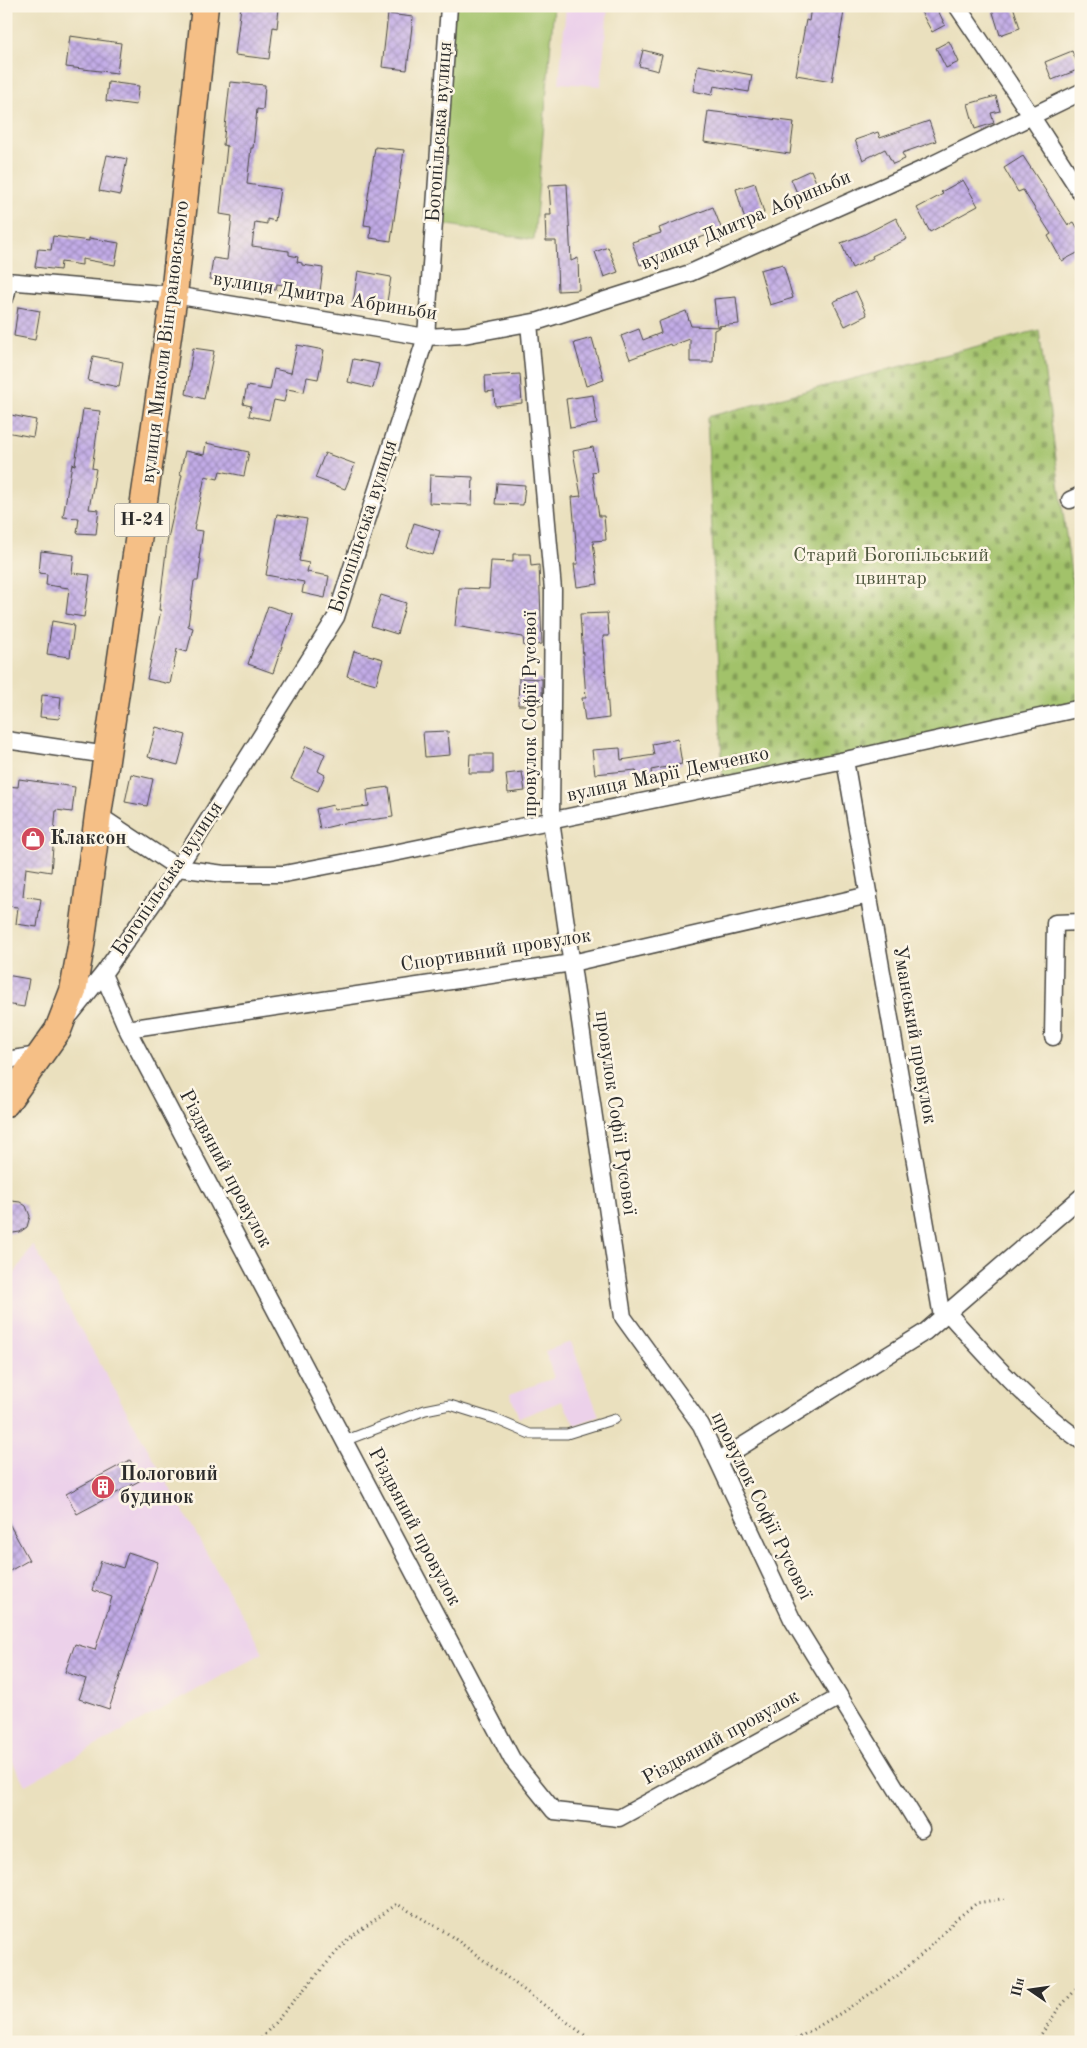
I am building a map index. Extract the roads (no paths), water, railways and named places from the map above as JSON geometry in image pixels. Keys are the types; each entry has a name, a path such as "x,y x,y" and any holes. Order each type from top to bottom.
{"main road":[{"name":"вулиця Миколи Вінграновського","path":"58,1030 73,991 81,946 98,815 174,295 205,6"},
{"name":"Богопільська вулиця","path":"6,1103 58,1030"}],"street":[{"name":"Богопільська вулиця","path":"58,1030 103,974 178,868 336,617 426,336 449,6"},
{"path":"956,6 1081,193"},
{"name":"вулиця Дмитра Абриньби","path":"7,286 174,295 426,336 464,335 529,323 690,272 921,170 1081,92"},
{"name":"провулок Софії Русової","path":"529,323 553,590 551,820 623,1317 701,1425 792,1619 921,1829"},
{"name":"вулиця Марії Демченко","path":"98,815 178,868 224,874 284,874 845,760 1081,708"},
{"path":"6,740 107,755"},
{"name":"Уманський провулок","path":"845,760 944,1315"},
{"name":"Спортивний провулок","path":"127,1029 572,963 869,895"},
{"path":"1053,1037 1055,923 1081,922"},
{"name":"Різдвяний провулок","path":"103,974 127,1029 512,1758 554,1811 619,1818 840,1697"},
{"path":"6,1060 39,1055"},
{"path":"718,1461 925,1332 1081,1197"},
{"path":"944,1315 1055,1423 1081,1441"}],"lane":[{"path":"344,1441 425,1410 450,1405 496,1419 530,1434 567,1434 615,1419"}],"place":[{"name":"Клаксон","path":"33,839"},
{"name":"Пологовий будинок","path":"103,1487"}],"park label":[{"name":"Старий Богопільський цвинтар","path":"891,568"}]}
